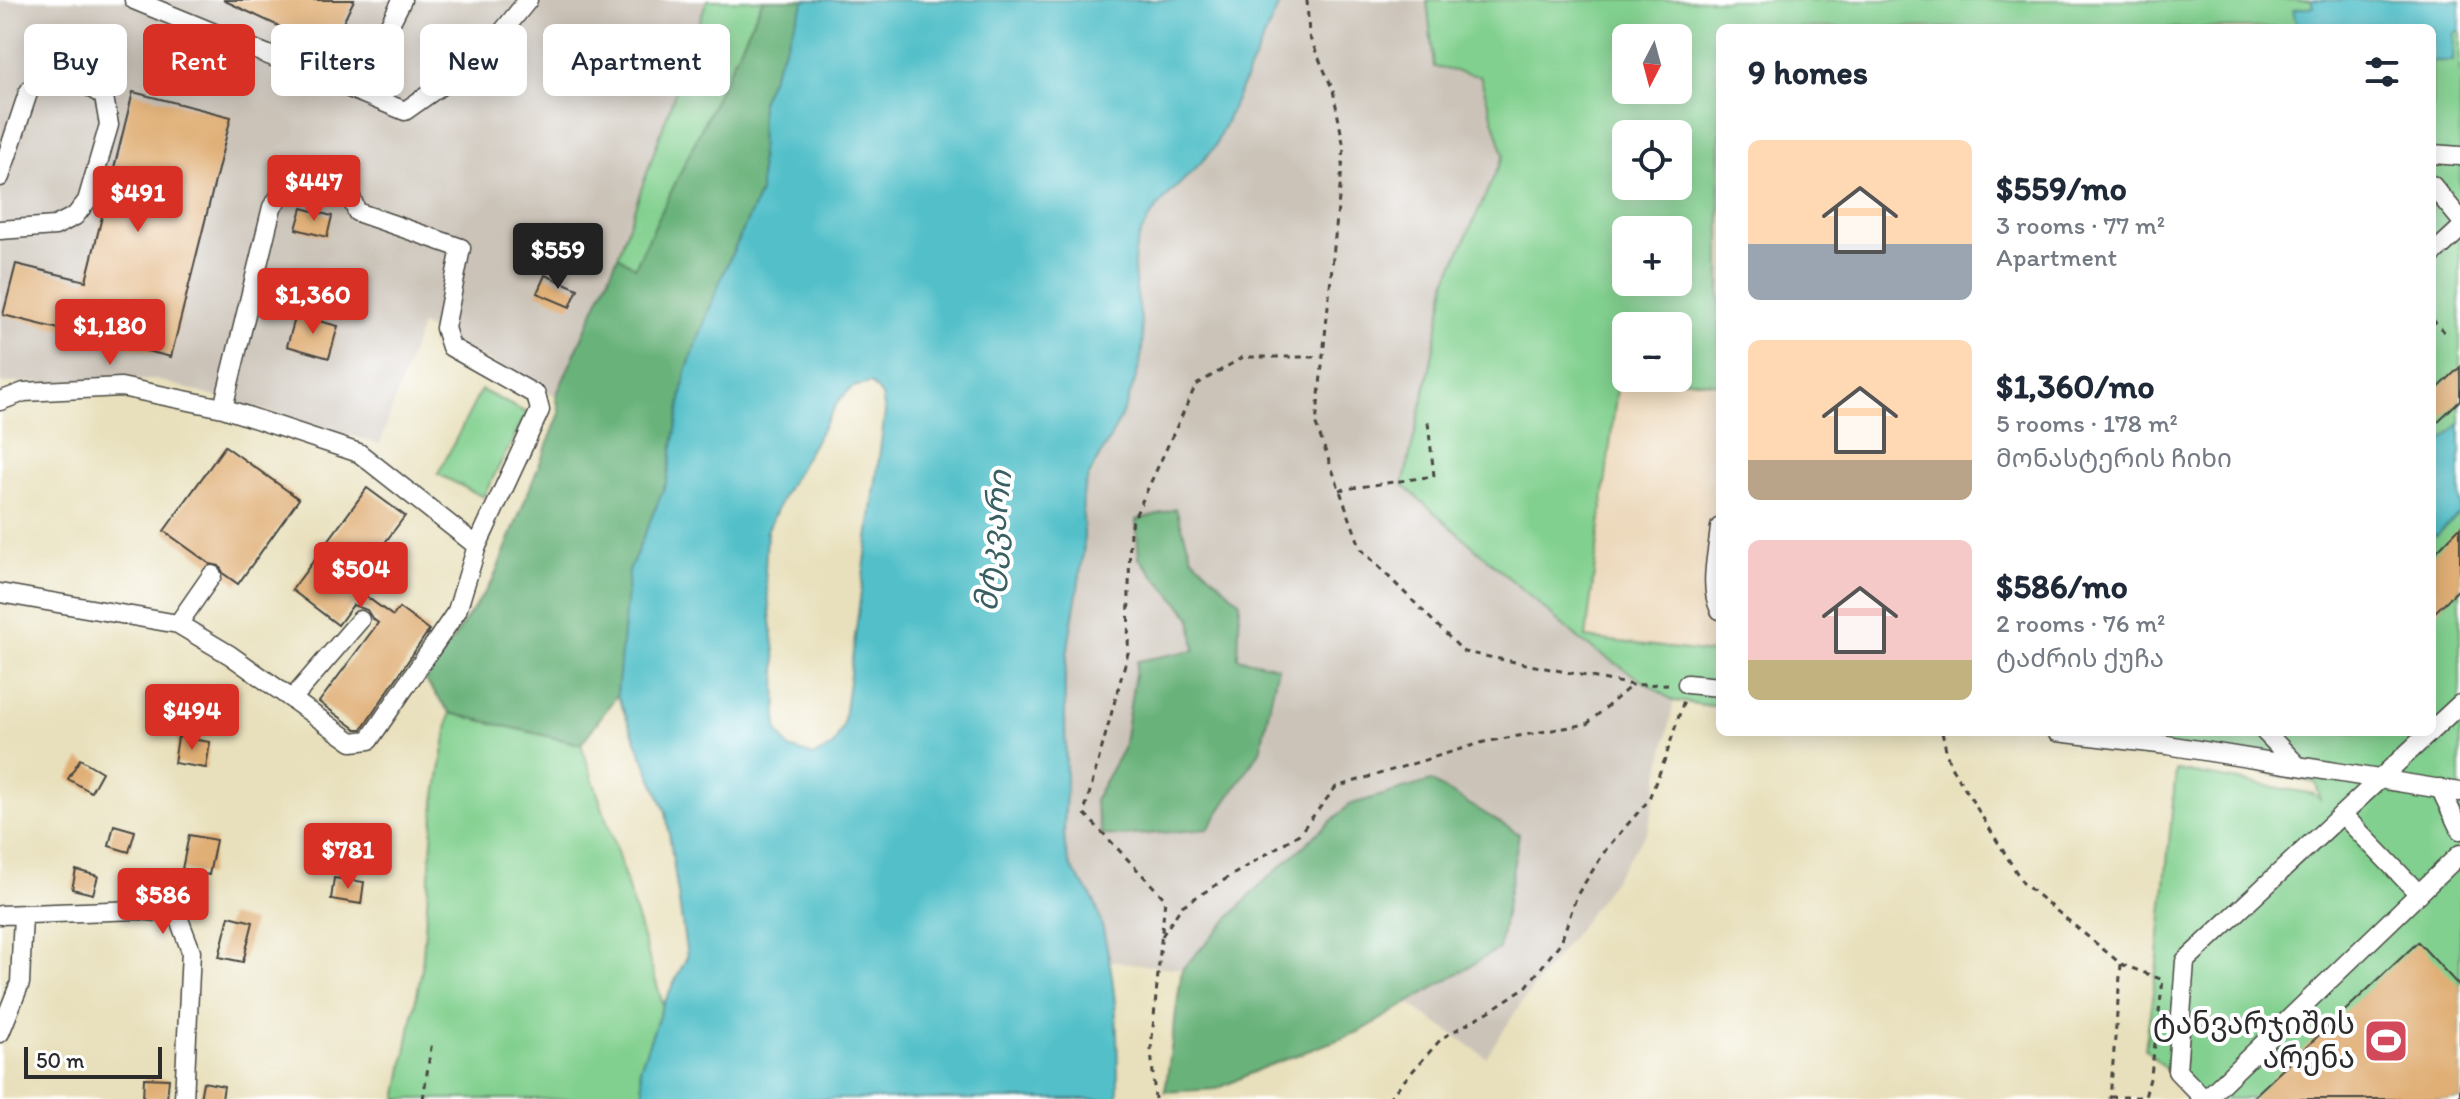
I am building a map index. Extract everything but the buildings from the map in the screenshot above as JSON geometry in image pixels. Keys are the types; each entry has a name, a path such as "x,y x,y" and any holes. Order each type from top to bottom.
{"street":[{"path":"134,0 271,56"},
{"path":"390,24 402,0"},
{"path":"368,96 405,111 483,56 528,0"},
{"path":"0,177 28,93 35,81 49,74 83,81 104,97 109,125 87,201 75,216 55,226 0,230"},
{"path":"2436,154 2460,156"},
{"path":"0,593 178,624 230,655 352,742 369,740 457,611 477,546 540,410 536,395 451,347 445,328 461,248 357,212 348,190 318,176 294,176 272,207 223,408"},
{"path":"2436,190 2460,219"},
{"path":"2436,251 2460,229"},
{"path":"0,401 24,392 121,387 223,408 359,453 477,546"},
{"path":"1716,572 1716,603"},
{"path":"178,624 212,575"},
{"path":"292,699 360,620"},
{"path":"1687,684 1716,687"},
{"path":"2436,726 2460,704"},
{"path":"2091,736 2167,745 2460,792"},
{"path":"2167,745 2177,736"},
{"path":"2269,736 2298,766"},
{"path":"2426,736 2185,961 2177,1071 2205,1099 2460,854"},
{"path":"2440,788 2460,830"},
{"path":"2342,814 2419,894"},
{"path":"0,915 138,910 177,914 191,951 184,1099"},
{"path":"0,1033 20,983 23,914"}],"path":[{"path":"1307,0 1309,36 1333,90 1344,148 1316,425 1361,549 1464,652 1632,685 1687,684 1680,716 1648,801 1607,848 1577,895 1561,942 1527,986 1442,1038 1388,1099"},
{"path":"2436,323 2448,336"},
{"path":"1155,1099 1151,1049 1165,899 1084,813 1128,653 1130,527 1196,385 1243,357 1322,357"},
{"path":"1339,490 1434,476 1428,422"},
{"path":"1161,938 1182,906 1299,834 1336,787 1484,742 1587,724 1632,685"},
{"path":"1943,736 1949,763 2023,883 2121,964 2163,980 2151,1075 2145,1098 2110,1098 2121,964"},
{"path":"423,1099 432,1041"}],"shaded area":[{"path":"0,0 707,0 699,24 543,24 543,96 674,96 618,256 556,396 421,325 380,444 157,380 0,383"},
{"path":"1281,0 1427,0 1434,67 1480,76 1504,155 1447,279 1403,485 1581,641 1674,701 1648,830 1522,1002 1486,1057 1408,1003 1499,949 1258,887 1182,969 1109,961 1100,920 1087,890 1066,859 1065,675 1084,544 1084,491 1126,407 1139,301 1135,275 1136,245 1146,223 1162,200 1182,182 1229,111"},
{"path":"1692,380 1716,383 1716,654 1586,638 1616,392 1692,392"}],"green space":[{"path":"707,0 763,0 730,69 730,24 699,24"},
{"path":"763,0 805,0 761,102 760,193 722,276 686,372 667,481 629,571 617,695 581,744 450,713 425,680 493,580 560,413 556,396 618,256 635,267 717,96 730,96 730,69"},
{"path":"1427,0 2460,0 2460,1099 2196,1099 2145,1049 2158,956 2176,770 2314,794 2320,799 2316,783 2072,736 2436,736 2436,24 1716,24 1716,383 1692,380 1692,312 1612,312 1612,392 1617,392 1586,638 1716,654 1716,706 1674,701 1581,641 1403,485 1447,279 1504,155 1480,76 1434,67"},
{"path":"674,96 717,96 635,268 618,256"},
{"path":"481,390 527,413 483,497 438,474"},
{"path":"1176,509 1192,557 1240,602 1238,658 1278,667 1260,751 1208,829 1102,835 1094,800 1123,749 1137,661 1195,650 1191,617 1139,558 1136,520"},
{"path":"450,713 581,744 663,1005 640,1068 645,1099 397,1099 422,968 435,801"},
{"path":"1431,781 1519,834 1499,949 1361,1031 1262,1068 1217,1089 1165,1092 1182,969 1258,887 1349,805"}],"water":[{"name":"მტკვარი","path":"805,0 1281,0 1215,146 1161,204 1143,229 1134,258 1142,333 1140,364 1124,410 1084,490 1084,544 1065,676 1064,837 1070,865 1097,908 1109,956 1117,1026 1118,1099 645,1099 640,1068 663,1005 687,957 666,812 617,695 629,571 667,481 686,372 722,276 760,193 761,102","holes":["871,383 882,396 885,413 843,726 833,746 814,756 789,748 777,730 776,661 765,571 767,531 785,492 839,400 853,387"]},
{"path":"2311,0 2460,0 2460,30 2454,33 2453,61 2436,61 2436,24 2296,24 2293,10 2313,7"},
{"path":"2460,423 2460,513 2436,536 2436,446"}],"place":[{"name":"ტანვარჯიშის არენა","path":"2386,1041"}]}
